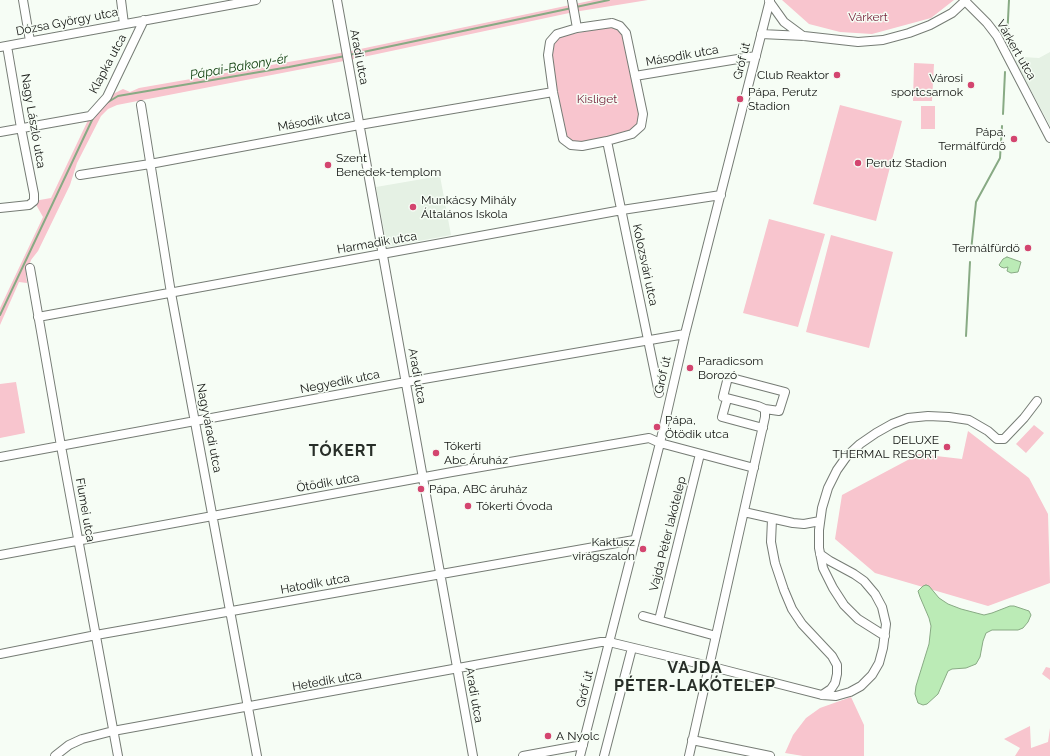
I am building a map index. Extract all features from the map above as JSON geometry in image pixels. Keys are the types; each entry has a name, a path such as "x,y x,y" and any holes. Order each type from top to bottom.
{"street":[{"path":"23,0 30,41"},
{"path":"120,0 124,24"},
{"name":"Dózsa György utca","path":"4,46 256,0"},
{"name":"Aradi utca","path":"337,0 473,756"},
{"name":"Gróf út","path":"580,756 660,443 769,1"},
{"name":"Várkert utca","path":"769,1 784,22 804,36"},
{"name":"Várkert utca","path":"761,34 804,36 858,42 883,40 909,33 930,25 952,13 966,1 997,36 1050,138"},
{"path":"573,5 577,28"},
{"name":"Klapka utca","path":"21,128 90,116 107,97 144,20"},
{"path":"612,23 620,26 626,33 635,76 643,114 641,126 632,134 582,146 571,145 563,139 553,92 548,55 550,42 557,34 577,28 612,23"},
{"name":"Nagy László utca","path":"0,208 29,205 34,201 34,194 4,46"},
{"name":"Második utca","path":"635,76 756,56"},
{"name":"Második utca","path":"80,175 150,164 359,125 553,92"},
{"name":"Nagyváradi utca","path":"141,105 171,293 214,516 257,756"},
{"path":"0,132 21,128"},
{"name":"Kolozsvári utca","path":"607,141 659,393"},
{"name":"Harmadik utca","path":"38,317 622,210 721,195"},
{"name":"Fiumei utca","path":"30,268 78,541 118,756"},
{"name":"Negyedik utca","path":"0,457 406,382 686,334"},
{"path":"728,377 785,392 780,411 765,409 723,397 728,377"},
{"path":"727,399 722,416 763,428"},
{"path":"885,636 858,619 844,605 832,588 823,568 819,548 822,508 828,488 837,470 847,456 860,444 892,424 908,418 928,416 969,420 988,431 997,439 1004,438 1024,418 1037,401"},
{"path":"688,756 763,428 765,409"},
{"name":"Ötödik utca","path":"0,555 650,438 660,443"},
{"path":"660,443 754,468"},
{"name":"Vajda Péter lakótelep","path":"659,620 700,454"},
{"path":"744,512 798,524 820,522"},
{"path":"772,518 770,542 775,563 792,609 802,624 832,656 837,666 835,683 822,695"},
{"name":"Hatodik utca","path":"0,654 96,635 634,540"},
{"path":"609,642 822,695 836,696 850,692 862,686 872,675 879,663 883,648 886,624 882,607 875,594 864,581 820,554"},
{"path":"643,616 716,636"},
{"name":"Hetedik utca","path":"55,756 69,744 113,731 458,670 601,642 609,642"},
{"path":"604,756 632,648"},
{"path":"692,740 770,756"},
{"path":"523,756 583,745"}],"shaded area":[{"path":"1050,52 1050,126 1020,70 1013,60 1021,61 1022,57 1039,58"},
{"name":"Munkácsy Mihály Általános Iskola","path":"440,176 451,235 387,247 376,187"},
{"path":"1007,257 1021,262 1018,272 1011,273 1007,271 1008,267 1004,268 999,265 1003,259"},
{"path":"926,585 929,586 939,598 948,604 961,609 984,615 1014,606 1029,611 1031,615 1023,628 1018,630 992,630 986,633 980,657 976,664 966,668 952,669 948,671 938,694 927,704 923,705 918,703 915,694 929,644 931,626 918,591"}],"green space":[{"path":"594,0 648,0 574,12 349,60 117,105 108,109 101,116 77,163 70,185 38,251 31,260 26,275 27,283 19,282 0,325 0,308 43,217 34,201 51,198 90,116 107,97 123,89 130,92 139,88 346,52"},
{"name":"Várkert","path":"782,0 954,0 931,18 872,34 840,32 809,24"},
{"name":"Kisliget","path":"611,27 618,30 623,35 639,113 638,124 631,130 581,144 573,142 566,137 551,55 554,43 561,36"},
{"path":"914,63 934,64 932,101 913,101"},
{"name":"Perutz Stadion","path":"840,105 902,121 876,221 813,204"},
{"path":"921,106 935,106 935,129 921,129"},
{"path":"769,219 825,234 798,327 743,313"},
{"path":"831,235 893,252 869,348 806,332"},
{"path":"16,382 25,433 0,438 0,384"},
{"path":"1034,425 1044,433 1026,453 1016,444"},
{"path":"968,431 1029,478 1048,514 1050,583 988,606 875,573 835,539 842,495 919,454 962,459"},
{"path":"1046,667 1050,668 1050,680 1042,674"},
{"path":"851,697 864,725 864,756 803,756 785,753 793,735 806,718 820,708"},
{"path":"1030,726 1031,748 1048,742 1050,728 1050,756 1015,756 1020,748 1004,739"}],"waterway":[{"name":"Pápai-Bakony-ér","path":"576,7 609,0"},
{"path":"1007,39 1009,0"},
{"name":"Pápai-Bakony-ér","path":"349,55 572,8"},
{"name":"Pápai-Bakony-ér","path":"105,104 118,96 345,56"},
{"path":"1003,114 1005,72"},
{"name":"Pápai-Bakony-ér","path":"0,315 93,118"},
{"path":"971,251 976,202 1000,158 1002,126"},
{"path":"966,336 970,262"}],"place":[{"name":"Club Reaktor","path":"837,75"},
{"name":"Városi sportcsarnok","path":"971,85"},
{"name":"Pápa, Perutz Stadion","path":"740,99"},
{"name":"Pápa, Termálfürdő","path":"1014,139"},
{"name":"Perutz Stadion","path":"858,163"},
{"name":"Szent Benedek-templom","path":"328,165"},
{"name":"Munkácsy Mihály Általános Iskola","path":"413,207"},
{"name":"Termálfürdő","path":"1028,248"},
{"name":"Paradicsom Borozó","path":"690,368"},
{"name":"Pápa, Ötödik utca","path":"657,427"},
{"name":"DELUXE THERMAL RESORT","path":"947,447"},
{"name":"Tókerti Abc Áruház","path":"436,453"},
{"name":"Pápa, ABC áruház","path":"421,489"},
{"name":"Tókerti Óvoda","path":"468,506"},
{"name":"Kaktusz virágszalon","path":"643,549"},
{"name":"A Nyolc","path":"548,736"}],"district":[{"name":"TÓKERT","path":"343,451"},
{"name":"VAJDA PÉTER-LAKÓTELEP","path":"695,677"}]}
